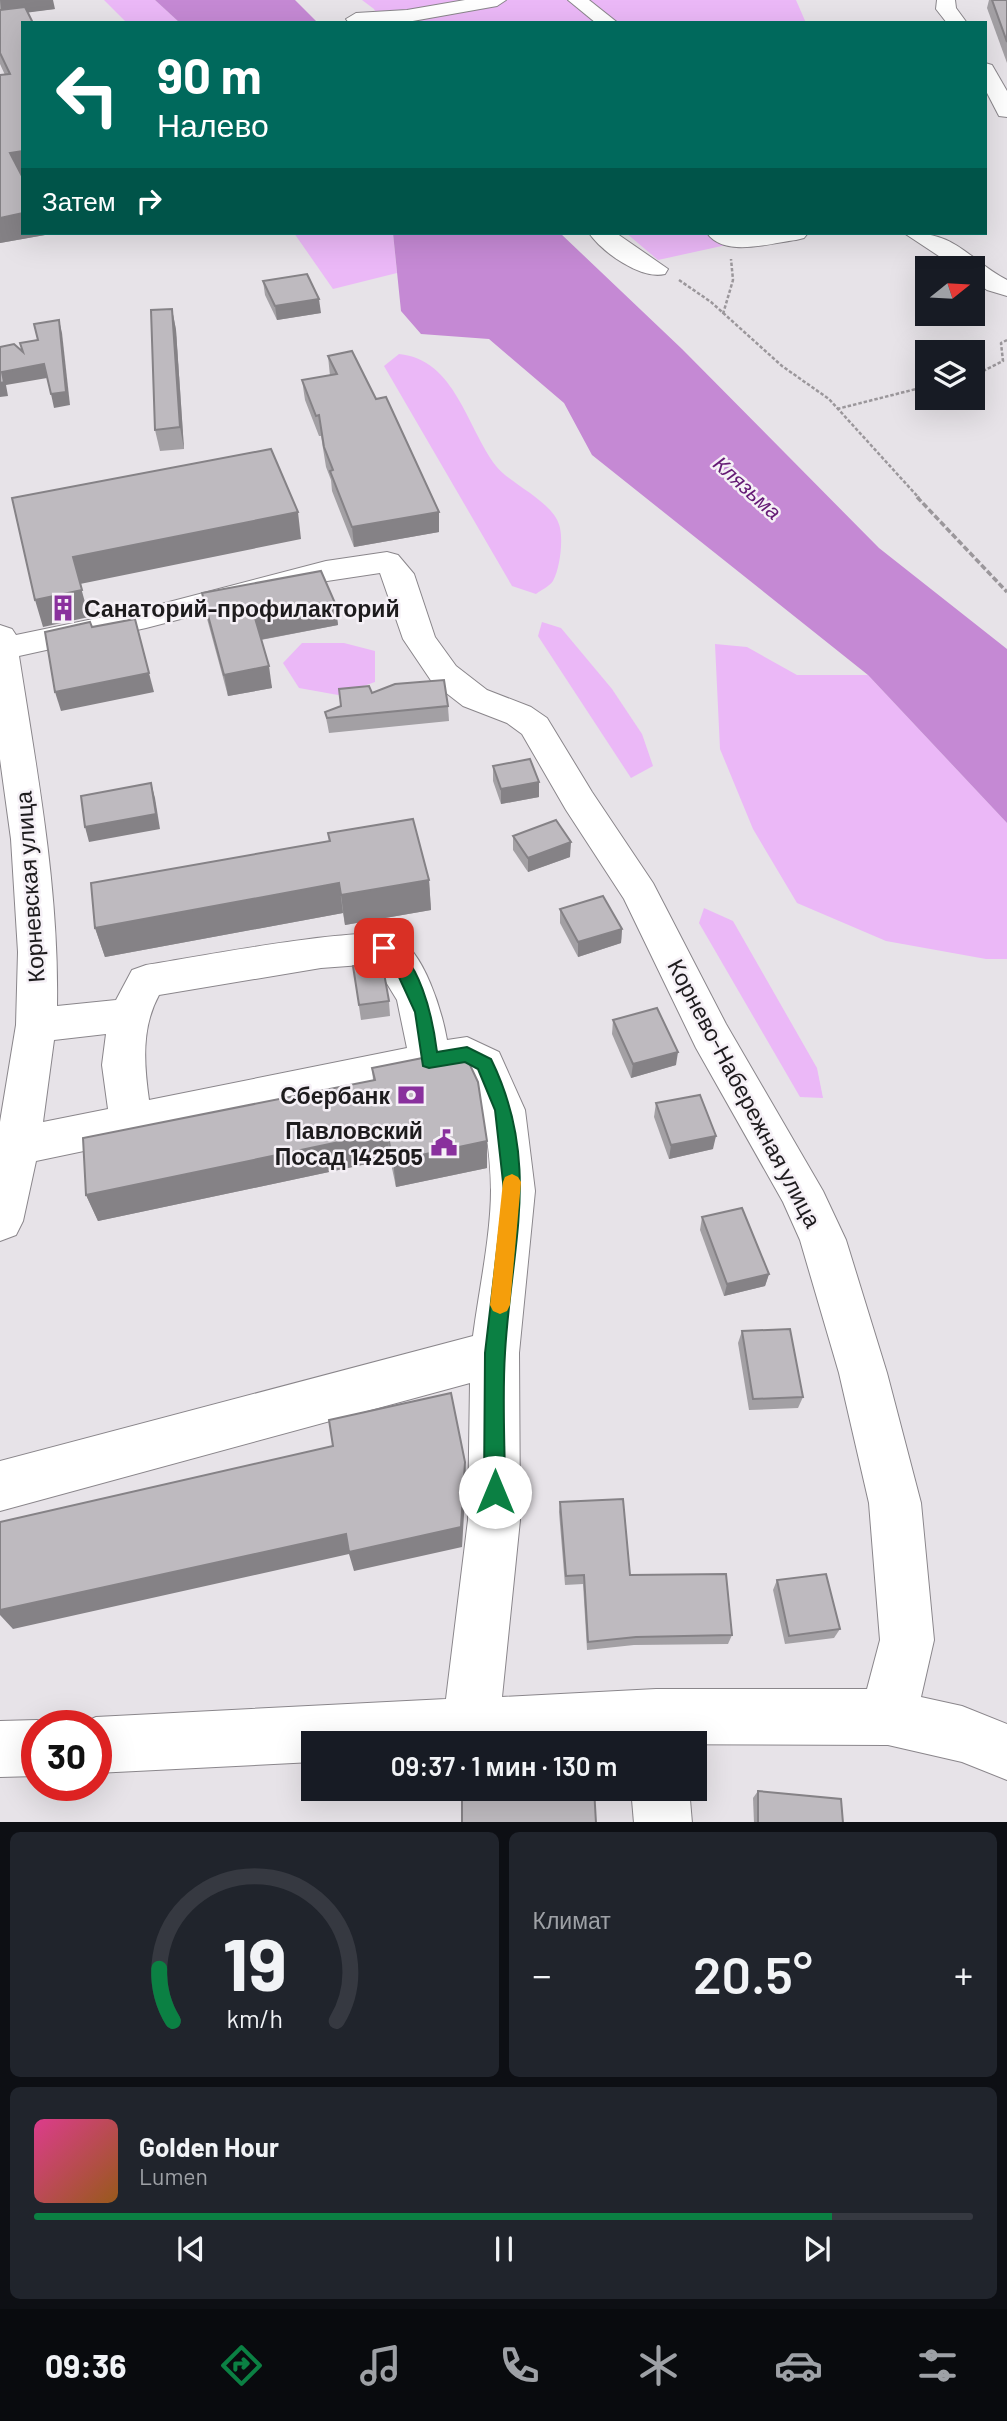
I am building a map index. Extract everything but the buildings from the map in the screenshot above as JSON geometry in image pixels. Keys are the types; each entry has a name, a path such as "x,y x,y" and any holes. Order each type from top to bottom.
{"street":[{"path":"353,15 449,17 497,0"},
{"path":"577,0 606,21"},
{"path":"946,0 946,9 956,21"},
{"path":"987,73 1007,111"},
{"path":"604,235 635,259 656,269"},
{"path":"723,235 732,240 778,235"},
{"path":"920,235 952,252 996,285 1007,288"},
{"name":"Корнево-Набережная улица","path":"2,643 146,618 326,571 387,562 398,574 419,639 444,674 475,698 519,715 535,726 579,801 640,893 711,1036 801,1191 823,1240 863,1373 895,1503 907,1640 888,1717"},
{"name":"Корневская улица","path":"0,1221 18,1146 36,1024 38,952 29,839 2,643"},
{"path":"131,1123 123,1065 128,1015 146,981 321,953 384,948 405,971 424,1012 429,1061"},
{"path":"36,1024 128,1015"},
{"path":"18,1146 467,1054 484,1064 504,1110 513,1191 495,1353 494,1520 471,1726"},
{"path":"0,1486 495,1353"},
{"path":"112,1744 471,1726 657,1730 888,1717 962,1734 1007,1752"},
{"path":"0,1749 21,1748"},
{"path":"661,1801 663,1822"}],"path":[{"path":"723,314 733,280 730,257"},
{"path":"656,269 687,285 782,366 805,379 829,398 1007,592"},
{"path":"985,370 1003,361 1002,343 1007,340"},
{"path":"837,409 915,389"}],"shaded area":[{"path":"104,0 155,0 178,21 125,21"},
{"path":"362,0 796,0 805,21 380,21 374,9"},
{"path":"295,235 393,235 397,273 333,289"},
{"path":"628,235 772,235 658,260"},
{"path":"399,354 418,359 434,368 458,398 496,466 542,502 556,519 561,540 557,569 552,583 536,594 512,586 384,366"},
{"path":"542,622 561,628 612,689 642,734 653,766 631,778 538,636"},
{"path":"302,643 344,643 375,651 375,682 338,695 299,688 283,663"},
{"path":"715,644 747,647 797,675 868,675 1007,823 1007,959 986,959 886,941 797,903 753,829 720,749"},
{"path":"704,908 733,921 817,1068 823,1098 800,1097 699,923"}],"water":[{"path":"155,0 295,0 316,21 178,21"},
{"name":"Клязьма","path":"393,235 562,235 682,349 879,548 1007,649 1007,823 868,675 592,455 564,403 489,339 421,334 401,311"}],"slow traffic":[{"path":"500,1305 512,1182"}],"place":[{"name":"Санаторий-профилакторий","path":"63,608"},
{"name":"Сбербанк","path":"411,1095"},
{"name":"Павловский Посад 142505","path":"444,1143"}],"route":[{"path":"384,948 405,971 424,1012 429,1061 467,1054 484,1064 504,1110 513,1191 495,1353 495,1492"}]}
